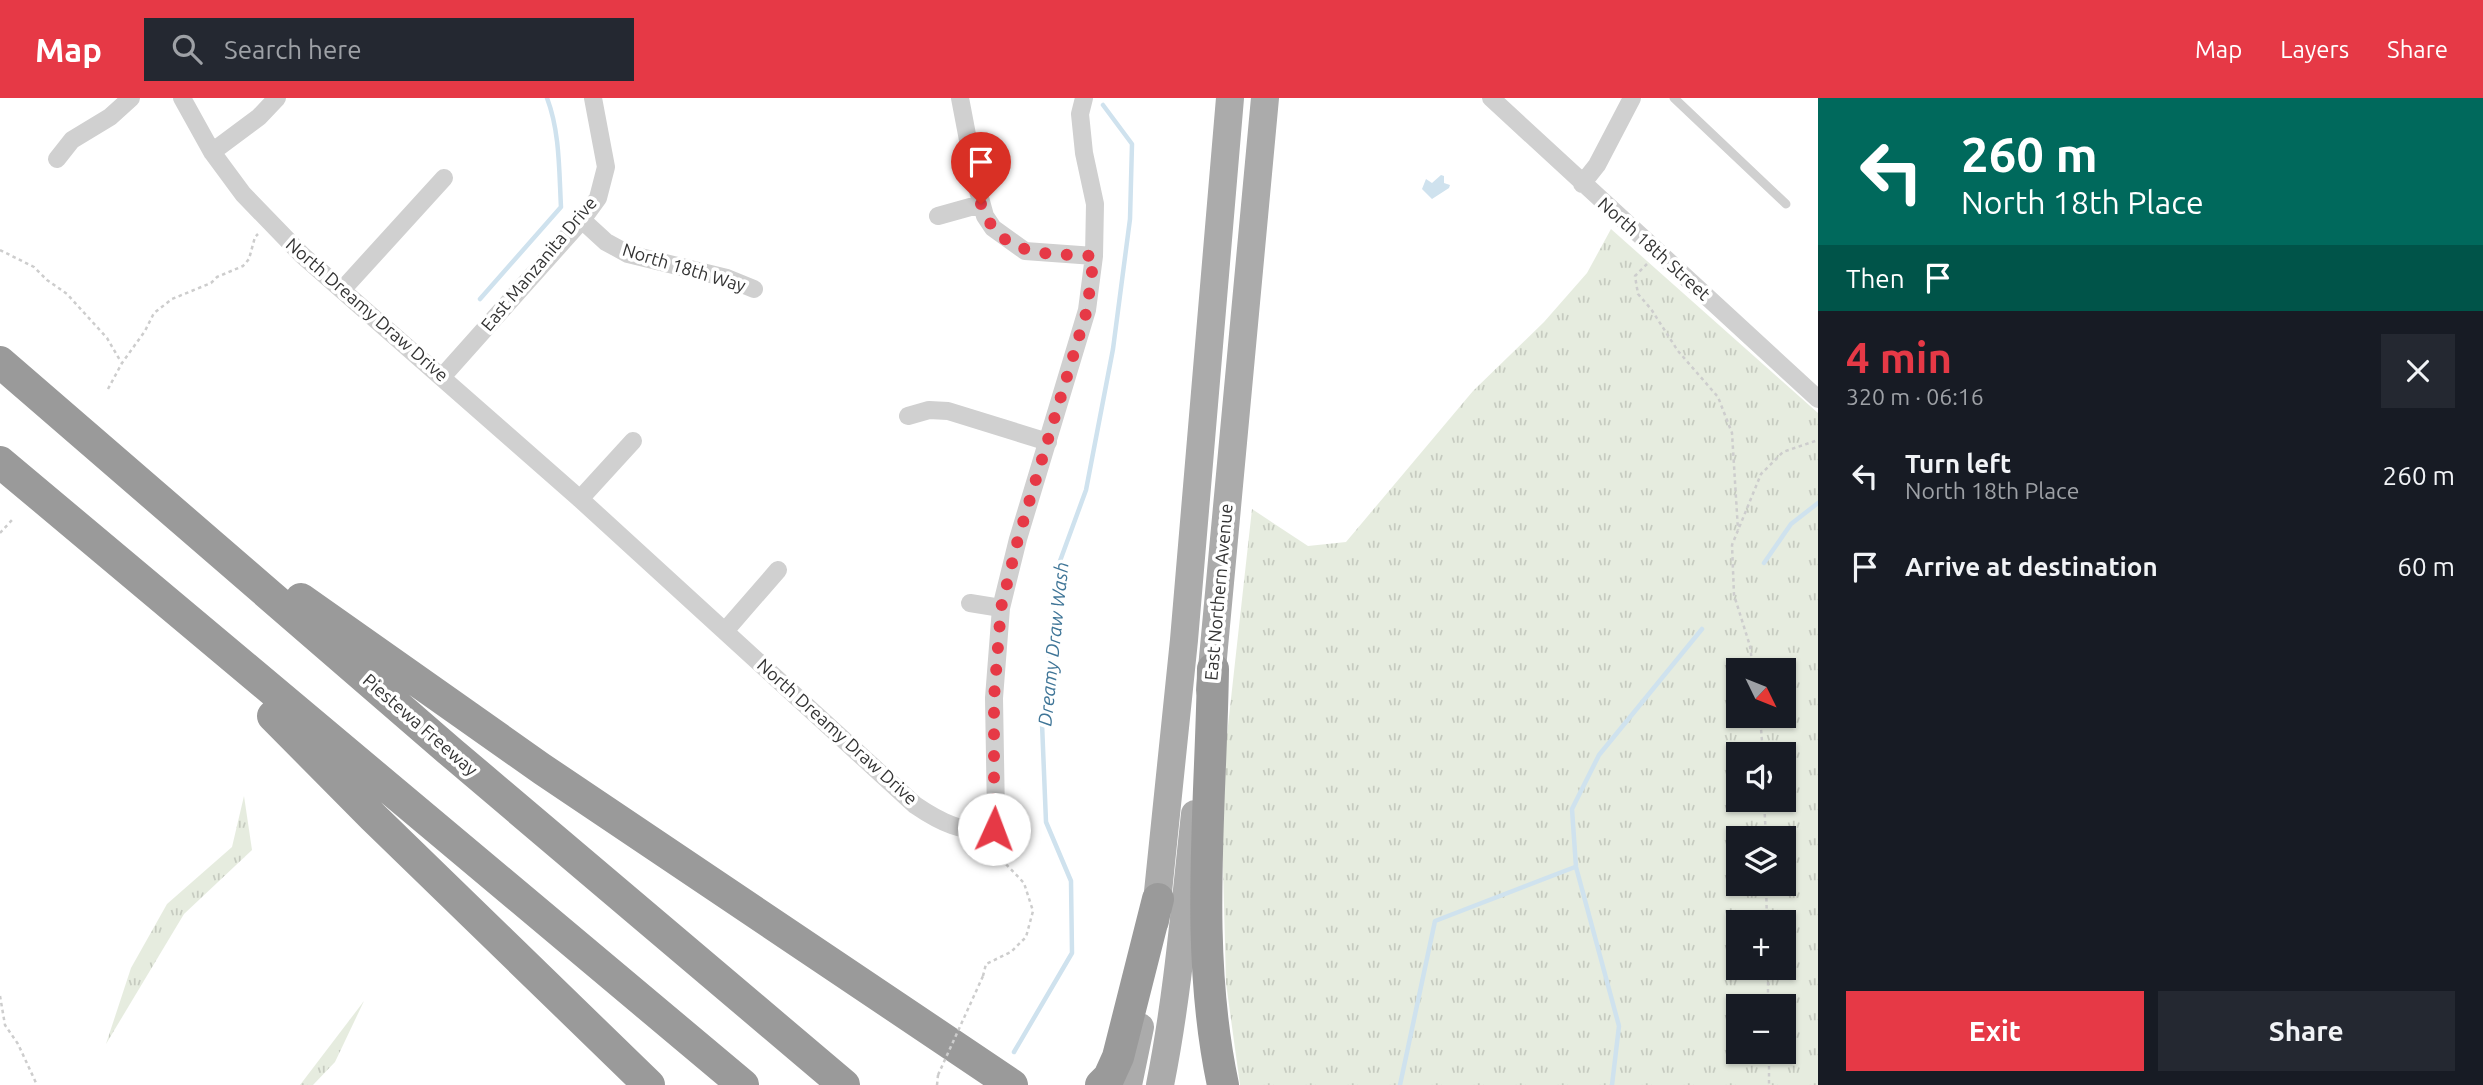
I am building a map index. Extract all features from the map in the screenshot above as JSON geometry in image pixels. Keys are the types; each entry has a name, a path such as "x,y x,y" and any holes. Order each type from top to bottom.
{"highway":[{"name":"Piestewa Freeway","path":"0,362 452,753 844,1085"},
{"path":"0,462 743,1085"},
{"path":"179,515 380,653 542,769 1012,1085"},
{"path":"139,580 373,817 649,1085"},
{"path":"1213,669 1208,909 1213,1027 1223,1085"},
{"path":"1101,1085 1109,1077 1118,1057 1158,899"},
{"path":"986,1066 1021,1085"}],"main road":[{"name":"East Northern Avenue","path":"1128,1085 1146,996 1158,899 1213,318 1230,98"},
{"name":"East Northern Avenue","path":"1160,1085 1183,944 1213,669 1265,98"}],"street":[{"path":"57,159 72,140 110,117 131,98"},
{"name":"North Dreamy Draw Drive","path":"182,98 212,152 243,194 302,255 580,499 915,805 951,827 979,831 994,829"},
{"path":"212,152 259,117 277,98"},
{"name":"East Manzanita Drive","path":"442,377 582,220 598,198 606,167 593,98"},
{"path":"960,98 981,204 993,228 1025,251 1094,256"},
{"path":"994,829 994,698 1001,608 1018,539 1087,310 1094,256 1095,204 1083,153 1080,114 1084,98"},
{"name":"North 18th Street","path":"1491,98 1818,399"},
{"path":"1582,184 1597,165 1632,98"},
{"path":"342,290 444,178"},
{"path":"938,216 981,204"},
{"name":"North 18th Way","path":"582,220 606,242 628,254 727,278 754,289"},
{"path":"908,416 929,410 948,411 1048,442"},
{"path":"580,499 633,440"},
{"path":"725,631 778,570"},
{"path":"970,603 1001,608"}],"lane":[{"path":"1674,98 1786,204"}],"path":[{"path":"108,389 121,363 161,306 243,266 249,259 255,237 260,232"},
{"path":"0,250 34,267 67,294 107,338 121,363"},
{"path":"1658,254 1635,276 1638,294 1678,351 1718,397 1732,433 1738,530"},
{"path":"1752,658 1734,595 1732,545 1761,474 1783,452 1818,440"},
{"path":"0,533 12,520"},
{"path":"937,1085 939,1074 986,964 1011,952 1026,937 1033,911 1024,883 1004,862 994,829"},
{"path":"0,996 5,1025 18,1044 37,1085"},
{"path":"1769,1064 1769,1085"}],"green space":[{"path":"1611,229 1818,413 1818,1085 1240,1085 1226,983 1221,789 1252,509 1308,546 1346,542 1473,391 1544,322 1587,273"},
{"path":"244,796 252,850 184,914 106,1044 131,968 167,904 232,847"},
{"path":"364,1001 335,1062 313,1085 300,1085"}],"water":[{"path":"1441,175 1444,176 1444,183 1450,185 1449,188 1432,199 1422,189 1426,179 1432,183"}],"waterway":[{"path":"480,299 561,207 557,138 547,98"},
{"name":"Dreamy Draw Wash","path":"1014,1052 1072,953 1071,881 1046,822 1042,723 1060,561 1086,490 1113,349 1130,219 1132,144 1103,105"},
{"path":"1764,563 1791,524 1818,503"},
{"path":"1612,1085 1619,1026 1576,867 1572,809 1599,755 1702,629"},
{"path":"1400,1085 1435,921 1575,867"}],"route":[{"path":"981,204 993,228 1025,251 1094,256 1087,310 1018,539 1001,608 994,698 994,829"}]}
